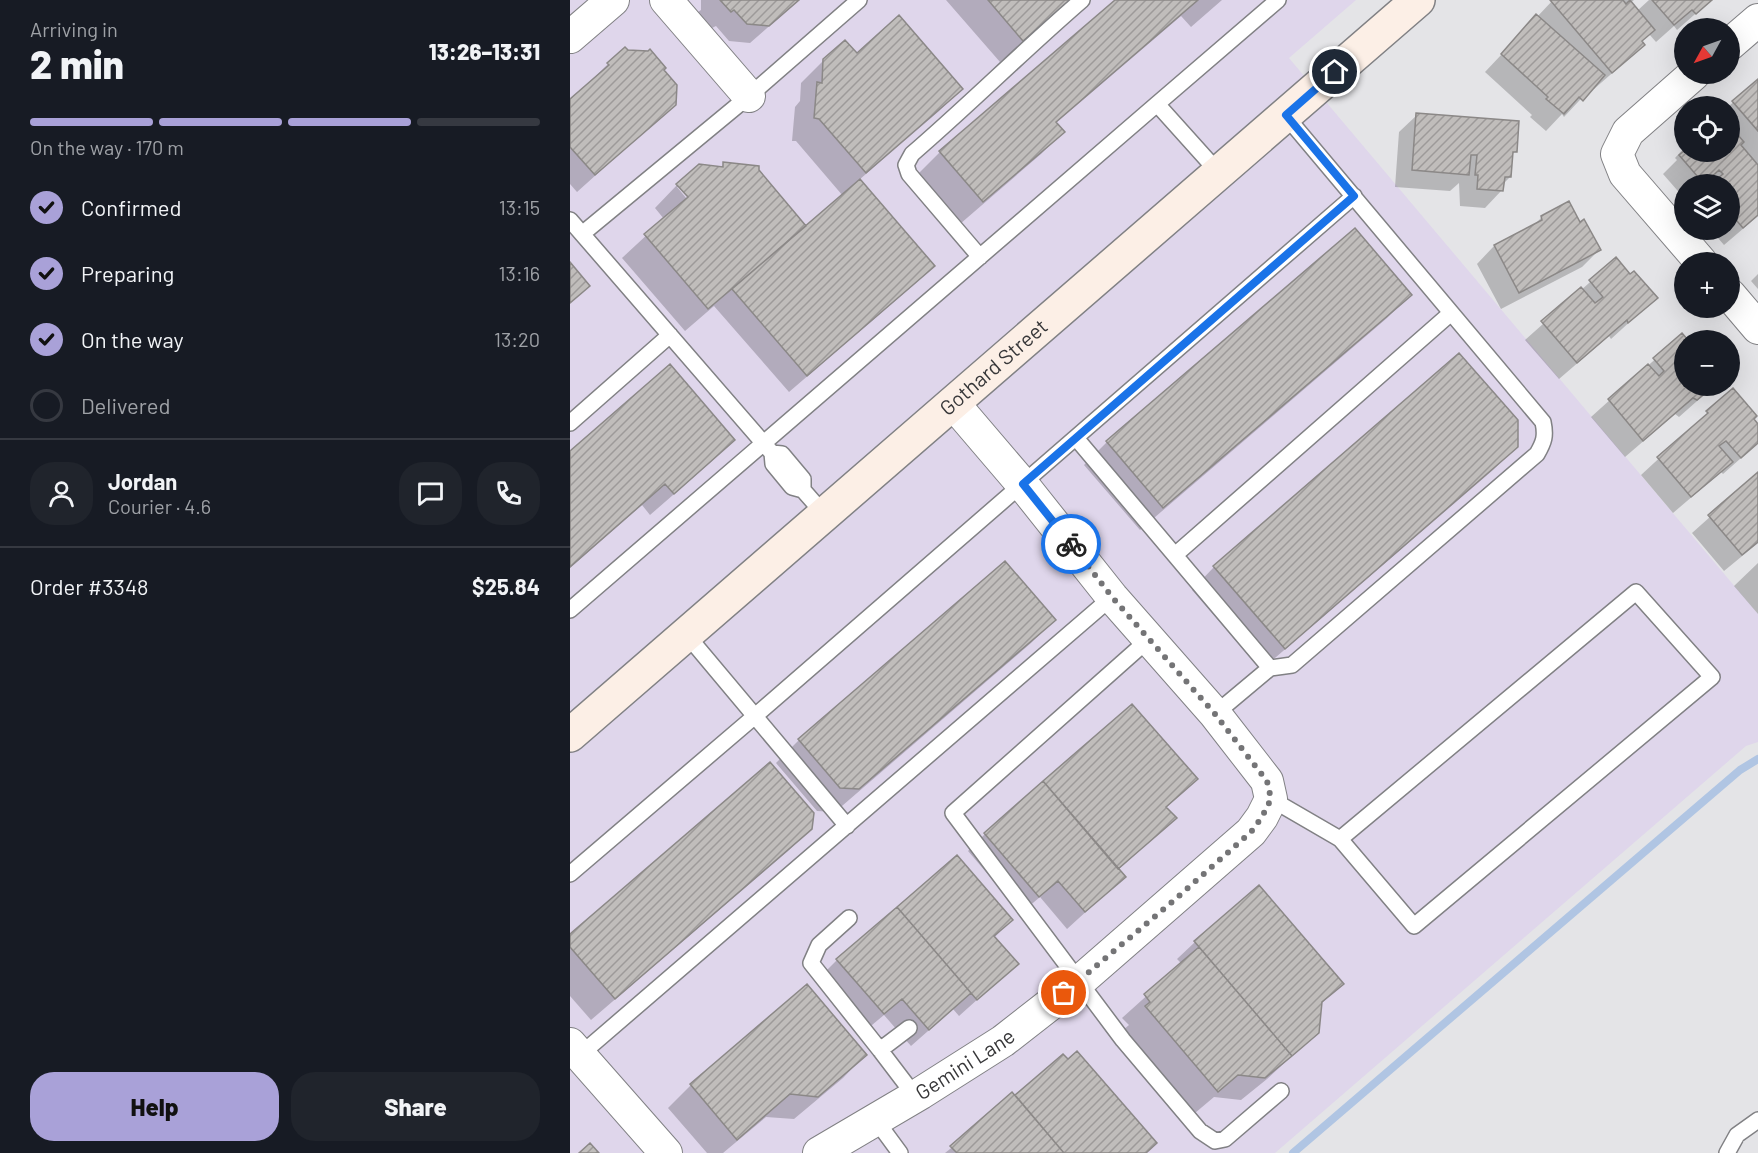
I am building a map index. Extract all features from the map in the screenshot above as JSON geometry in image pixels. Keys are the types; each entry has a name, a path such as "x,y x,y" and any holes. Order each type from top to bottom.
{"street":[{"path":"570,37 613,0"},
{"path":"666,0 749,96"},
{"name":"Gothard Street","path":"570,735 686,634 814,502 953,403 1418,0"},
{"path":"1740,35 1758,20"},
{"path":"1683,84 1628,132 1617,154 1624,174 1692,252"},
{"path":"1740,307 1758,328"},
{"path":"953,403 1023,484 1112,597 1215,714 1267,781 1267,808"},
{"name":"Gemini Lane","path":"819,1153 1003,1041 1080,981 1251,832 1267,808"},
{"path":"575,1050 666,1153"}],"lane":[{"path":"582,234 749,96 859,0"},
{"path":"980,256 909,174 906,165 912,154 969,105 1027,48 1082,0"},
{"path":"570,610 768,449 980,256 1278,0"},
{"path":"1157,104 1219,173"},
{"path":"1215,714 1270,668 1292,664 1537,453 1546,435 1543,422 1286,115"},
{"path":"570,874 755,717 1354,196"},
{"path":"570,220 768,449 782,454 803,479 814,502"},
{"path":"1174,555 1451,313"},
{"path":"570,423 670,335"},
{"path":"1076,438 1270,668"},
{"path":"1267,808 1340,839 1414,927 1712,677 1636,592 1340,839"},
{"path":"575,1050 847,826 1112,597"},
{"path":"686,634 847,826"},
{"path":"1149,639 953,813 1123,1040 1200,1131 1215,1141 1225,1139 1281,1091"},
{"path":"849,918 819,945 811,963 915,1096"},
{"path":"880,1050 909,1028"},
{"path":"875,1119 900,1153"},
{"path":"1727,1153 1737,1135 1758,1120"}],"shaded area":[{"path":"570,0 1356,0 1289,58 1758,614 1758,742 1746,746 1275,1153 570,1153"}],"building":[{"path":"720,0 799,0 769,26 747,24 734,10 731,12"},
{"path":"988,0 1071,0 1023,41"},
{"path":"1115,0 1198,0 1056,122 1065,132 983,202 939,151"},
{"path":"1550,0 1623,0 1626,4 1630,0 1655,30 1642,41 1645,45 1612,73"},
{"path":"1652,0 1712,0 1696,14 1692,10 1682,18 1674,18 1674,25"},
{"path":"1536,14 1605,75 1583,101 1579,97 1564,114 1501,54"},
{"path":"899,15 963,89 866,173 819,119 814,118 817,82 822,83 823,59 845,40 857,53"},
{"path":"625,47 628,50 648,51 650,49 677,85 676,105 595,175 570,147 570,99 609,65 607,63"},
{"path":"1758,79 1758,131 1740,110 1740,96 1738,96"},
{"path":"1416,113 1519,121 1517,152 1513,152 1511,177 1505,177 1503,191 1477,189 1478,175 1475,175 1477,155 1471,155 1469,175 1412,170"},
{"path":"1740,137 1744,142 1741,145 1758,165 1758,215 1743,228 1740,225 1740,174 1723,174 1719,170 1715,174 1695,174 1685,162 1740,162"},
{"path":"723,162 759,166 759,170 806,226 708,309 644,234 688,197 676,184 699,164 723,167"},
{"path":"860,179 935,266 807,376 732,289"},
{"path":"1569,201 1580,222 1584,219 1601,250 1519,293 1494,245 1542,220 1541,216"},
{"path":"1355,228 1412,295 1163,508 1106,441"},
{"path":"1616,257 1630,274 1634,271 1658,298 1628,323 1627,320 1577,363 1541,321 1581,287 1595,303 1603,297 1589,280"},
{"path":"570,262 590,286 570,303"},
{"path":"1674,340 1674,396 1702,396 1697,400 1693,398 1643,441 1608,399 1648,364 1659,376 1664,371 1653,358"},
{"path":"1459,353 1518,420 1518,447 1285,649 1213,566"},
{"path":"670,364 735,440 674,494 665,484 570,567 570,451"},
{"path":"1724,396 1740,396 1757,416 1754,419 1758,424 1758,443 1741,458 1726,441 1719,446 1733,462 1691,497 1657,457 1708,413 1706,411"},
{"path":"1758,472 1758,542 1742,555 1708,515"},
{"path":"1005,561 1056,620 859,789 840,788 798,739"},
{"path":"1132,704 1198,779 1166,807 1177,818 1118,869 1043,781"},
{"path":"770,762 814,813 812,829 615,999 570,947 570,934"},
{"path":"1043,781 1126,877 1085,912 1058,881 1039,897 984,833"},
{"path":"957,855 1013,920 994,936 1019,964 977,1000 897,907"},
{"path":"1259,885 1344,984 1322,1002 1319,1033 1292,1056 1194,941"},
{"path":"897,907 971,993 929,1030 902,999 884,1014 836,959"},
{"path":"1199,947 1292,1056 1265,1078 1238,1075 1218,1092 1145,1006 1150,1002 1144,994"},
{"path":"807,984 867,1055 818,1097 790,1094 737,1140 690,1084"},
{"path":"1077,1051 1157,1143 1146,1153 1064,1153 1015,1095 1063,1054 1068,1059"},
{"path":"1012,1092 1064,1153 957,1153 950,1146"},
{"path":"590,1143 599,1153 579,1153"}],"waterway":[{"path":"1293,1153 1740,770 1758,759"}],"way so far":[{"path":"1064,993 1251,832 1271,799 1267,781 1215,714 1112,597 1071,544"}],"route":[{"path":"1071,544 1023,484 1354,196 1286,115 1335,72"}]}
